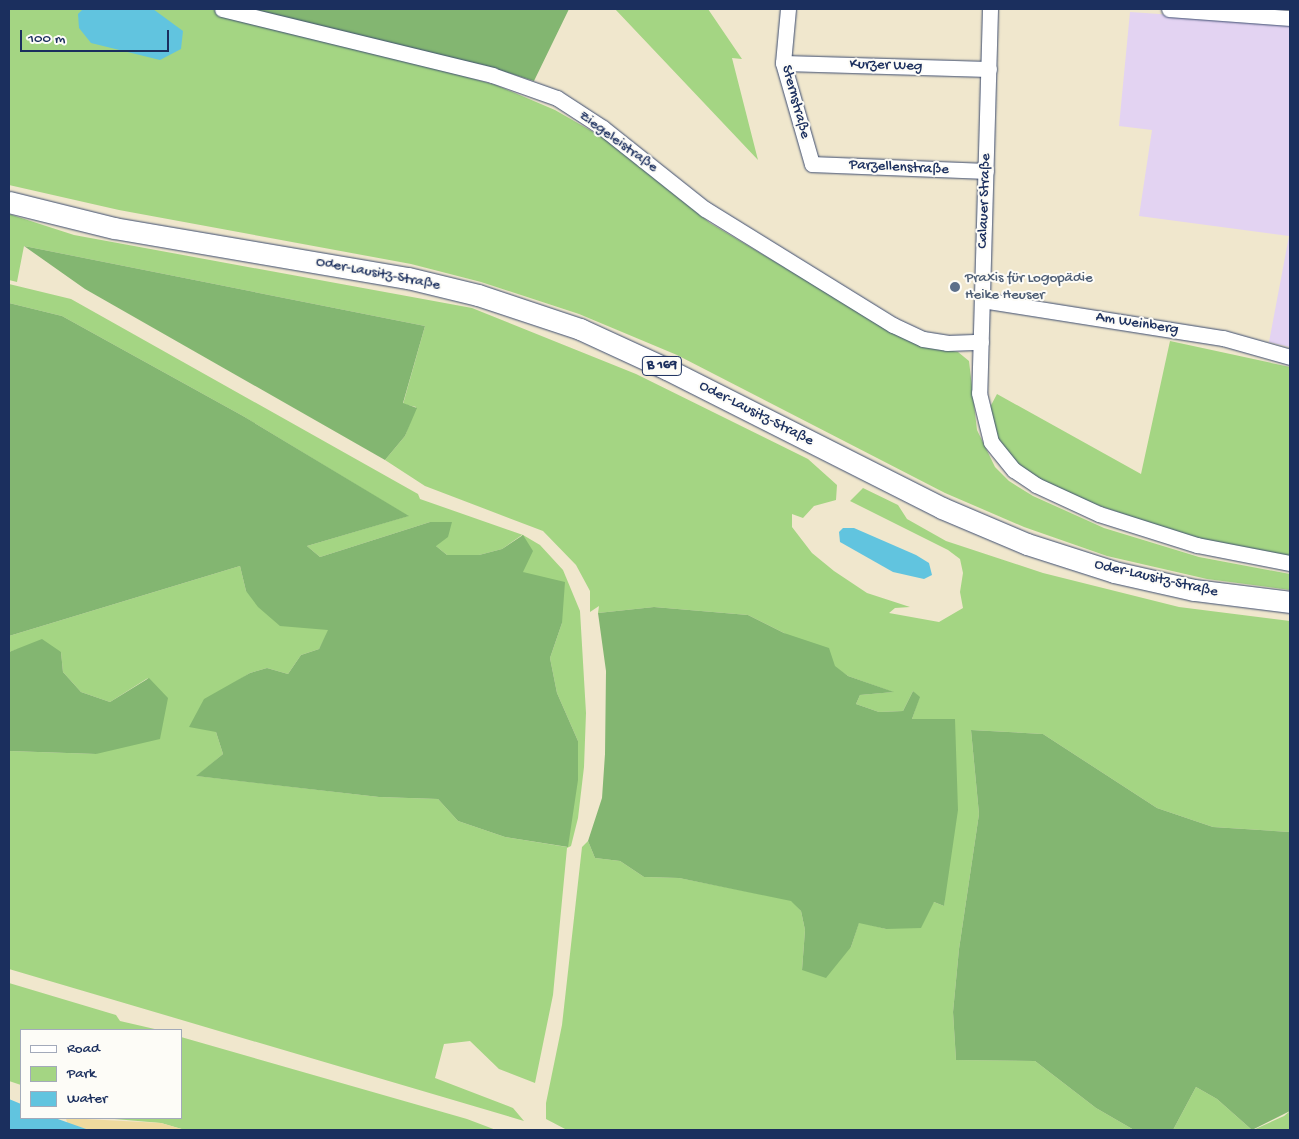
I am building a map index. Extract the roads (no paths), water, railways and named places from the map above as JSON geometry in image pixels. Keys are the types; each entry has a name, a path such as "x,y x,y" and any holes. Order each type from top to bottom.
{"highway":[{"name":"Oder-Lausitz-Straße","path":"9,202 114,228 408,278 478,295 580,329 650,361 942,508 1027,544 1114,572 1194,590 1290,602"}],"street":[{"name":"Ziegeleistraße","path":"222,9 492,76 557,98 603,128 705,209 893,325 923,339 948,343 981,342"},
{"name":"Sternstraße","path":"788,9 783,63 812,164"},
{"name":"Calauer Straße","path":"990,9 979,392 991,442 1014,470 1036,485 1099,514 1197,545 1290,563"},
{"path":"1169,9 1290,18"},
{"name":"Kurzer Weg","path":"783,63 988,69"},
{"name":"Parzellenstraße","path":"812,164 986,171"},
{"name":"Am Weinberg","path":"982,300 1223,338 1290,357"}],"water":[{"path":"83,9 153,9 183,31 181,49 160,60 91,43 79,28 78,14"},
{"path":"843,528 854,528 916,555 929,563 932,575 924,579 893,572 840,542 839,532"},
{"path":"9,1099 20,1104 20,1119 58,1119 89,1130 9,1130"}],"place":[{"name":"Praxis für Logopädie Heike Heuser","path":"955,287"}]}
